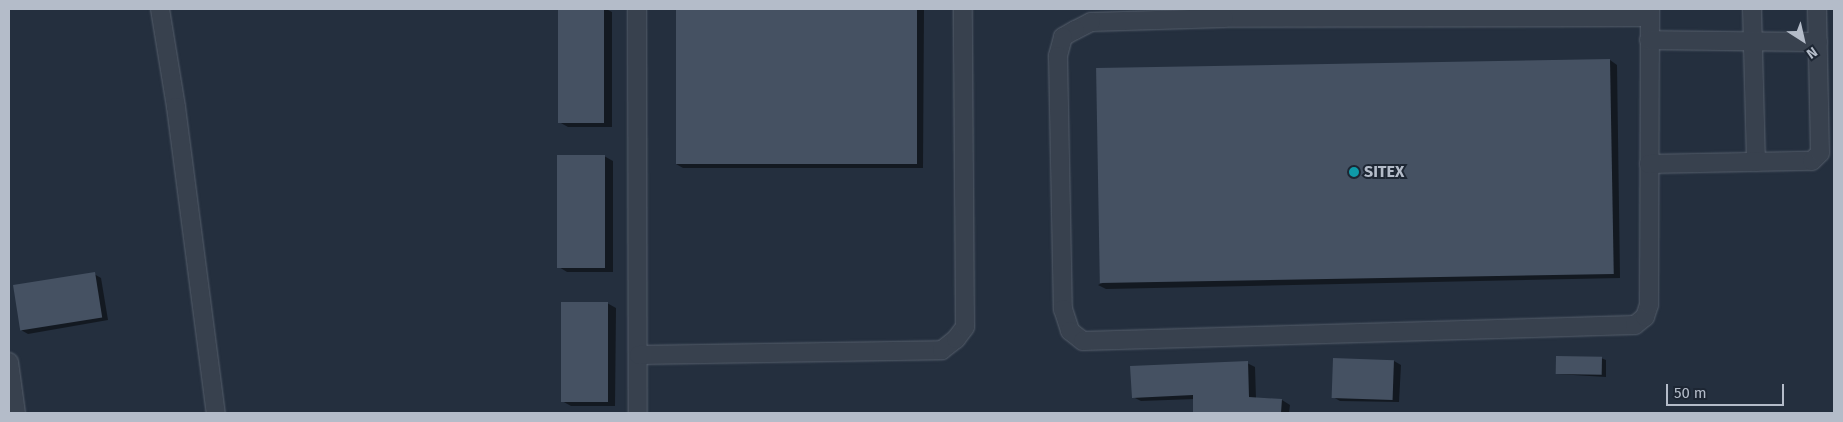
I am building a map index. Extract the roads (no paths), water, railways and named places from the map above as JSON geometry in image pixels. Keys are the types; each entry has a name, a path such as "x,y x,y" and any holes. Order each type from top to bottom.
{"street":[{"path":"160,9 178,117 216,413"},
{"path":"636,9 638,413"},
{"path":"639,355 942,350 956,339 965,327 963,9"},
{"path":"1752,9 1756,162"},
{"path":"1649,164 1802,163 1812,161 1820,153 1817,9"},
{"path":"1224,13 1650,13 1649,305 1645,317 1635,325 1083,341 1070,331 1063,309 1058,56 1063,37 1091,22 1224,13"},
{"path":"1650,40 1818,42"},
{"path":"9,362 16,413"}],"place":[{"name":"SITEX","path":"1354,172"}]}
